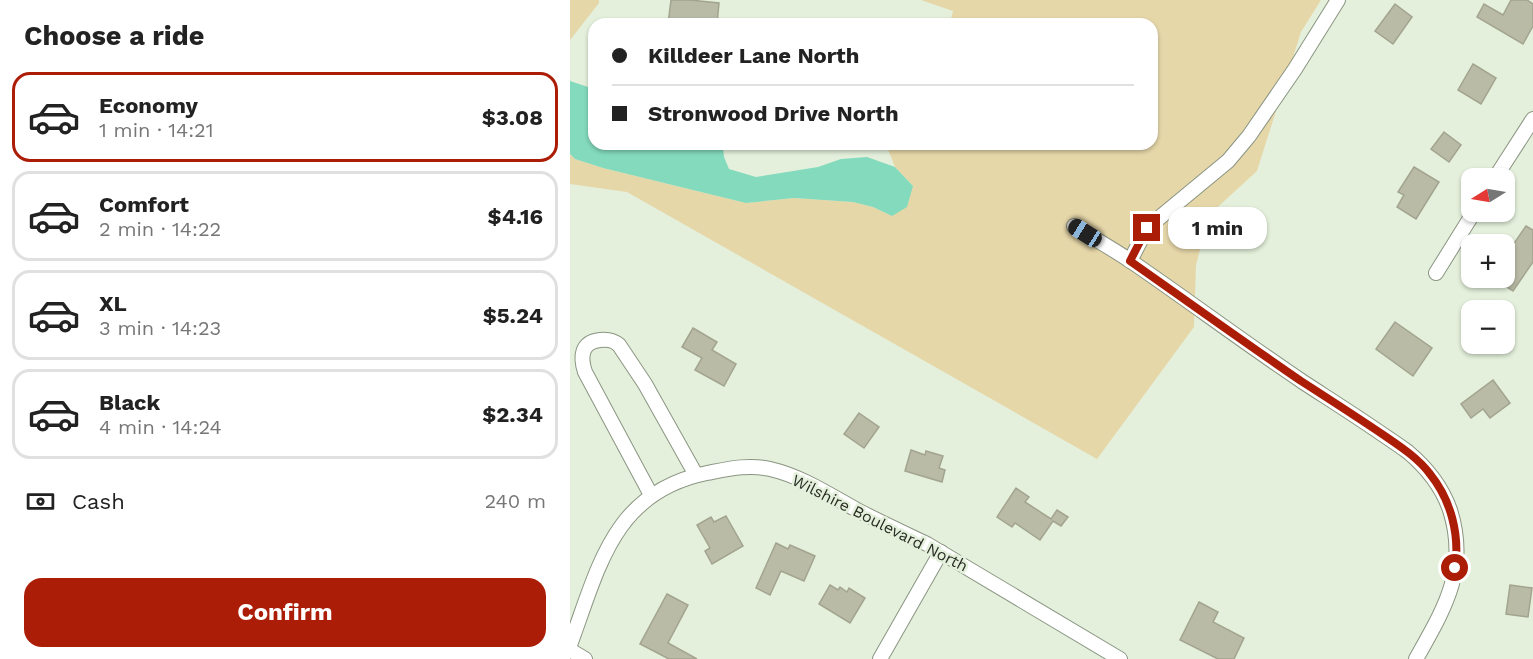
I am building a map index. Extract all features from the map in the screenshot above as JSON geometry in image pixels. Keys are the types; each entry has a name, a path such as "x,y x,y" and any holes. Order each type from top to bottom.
{"street":[{"path":"1130,261 1147,228 1228,161 1249,136 1295,69 1338,0"},
{"path":"1501,168 1533,119"},
{"path":"1436,273 1468,222"},
{"path":"1074,226 1130,261 1356,416 1399,446 1430,473 1444,494 1450,510 1457,555 1449,596 1416,659"},
{"path":"651,495 582,364 583,350 595,340 607,339 619,345 645,384 696,475"},
{"name":"Wilshire Boulevard North","path":"570,645 604,555 620,526 632,513 651,495 696,475 750,467 770,469 796,478 941,552 1120,659"},
{"path":"880,659 941,552"},
{"path":"570,650 585,659"}],"shaded area":[{"path":"570,0 599,0 599,3 570,40"},
{"path":"921,0 1321,0 1301,32 1257,171 1209,215 1196,265 1194,327 1097,459 627,192 570,184 570,154 575,159 603,168 746,203 794,198 853,202 873,207 892,216 913,186 895,167 888,150 1158,150 1158,18 951,18 953,11"},
{"path":"570,81 588,87 588,150 723,150 729,169 756,177 818,167 841,159 867,157 895,167 913,186 907,207 892,216 873,207 853,202 794,198 746,203 603,168 575,159 570,154"}],"building":[{"path":"671,0 719,3 718,18 669,18"},
{"path":"1511,0 1527,0 1533,4 1533,26 1523,44 1477,17 1484,4 1503,15"},
{"path":"1395,4 1412,17 1393,44 1375,31"},
{"path":"1473,64 1496,78 1481,104 1458,90"},
{"path":"1444,132 1461,145 1449,162 1431,149"},
{"path":"1414,167 1439,182 1416,219 1397,207 1404,195 1398,192"},
{"path":"1526,226 1533,230 1533,262 1513,291 1508,288 1515,288 1515,242"},
{"path":"1395,322 1432,348 1413,376 1376,349"},
{"path":"693,328 717,342 712,350 736,364 724,386 695,370 702,358 682,347"},
{"path":"1493,380 1510,403 1490,418 1483,409 1471,418 1461,404"},
{"path":"859,413 879,427 864,448 844,434"},
{"path":"911,450 925,455 926,451 943,456 939,468 945,470 942,482 905,471"},
{"path":"1016,488 1029,497 1025,502 1051,519 1057,510 1068,517 1061,526 1053,521 1040,540 1015,523 1012,527 997,517"},
{"path":"726,516 743,546 712,564 705,551 710,548 697,525 711,517 714,522"},
{"path":"776,543 788,549 790,545 815,556 804,581 781,571 770,595 756,588"},
{"path":"830,585 838,590 840,587 847,592 849,588 865,598 850,623 819,604"},
{"path":"1510,585 1532,588 1528,617 1506,614"},
{"path":"667,594 688,605 668,643 697,659 669,659 640,644"},
{"path":"1199,602 1218,612 1213,622 1244,638 1234,659 1218,659 1180,640"}],"route":[{"path":"1147,228 1130,261 1407,452 1430,473 1444,494 1450,510 1455,531 1457,555 1455,568"}]}
